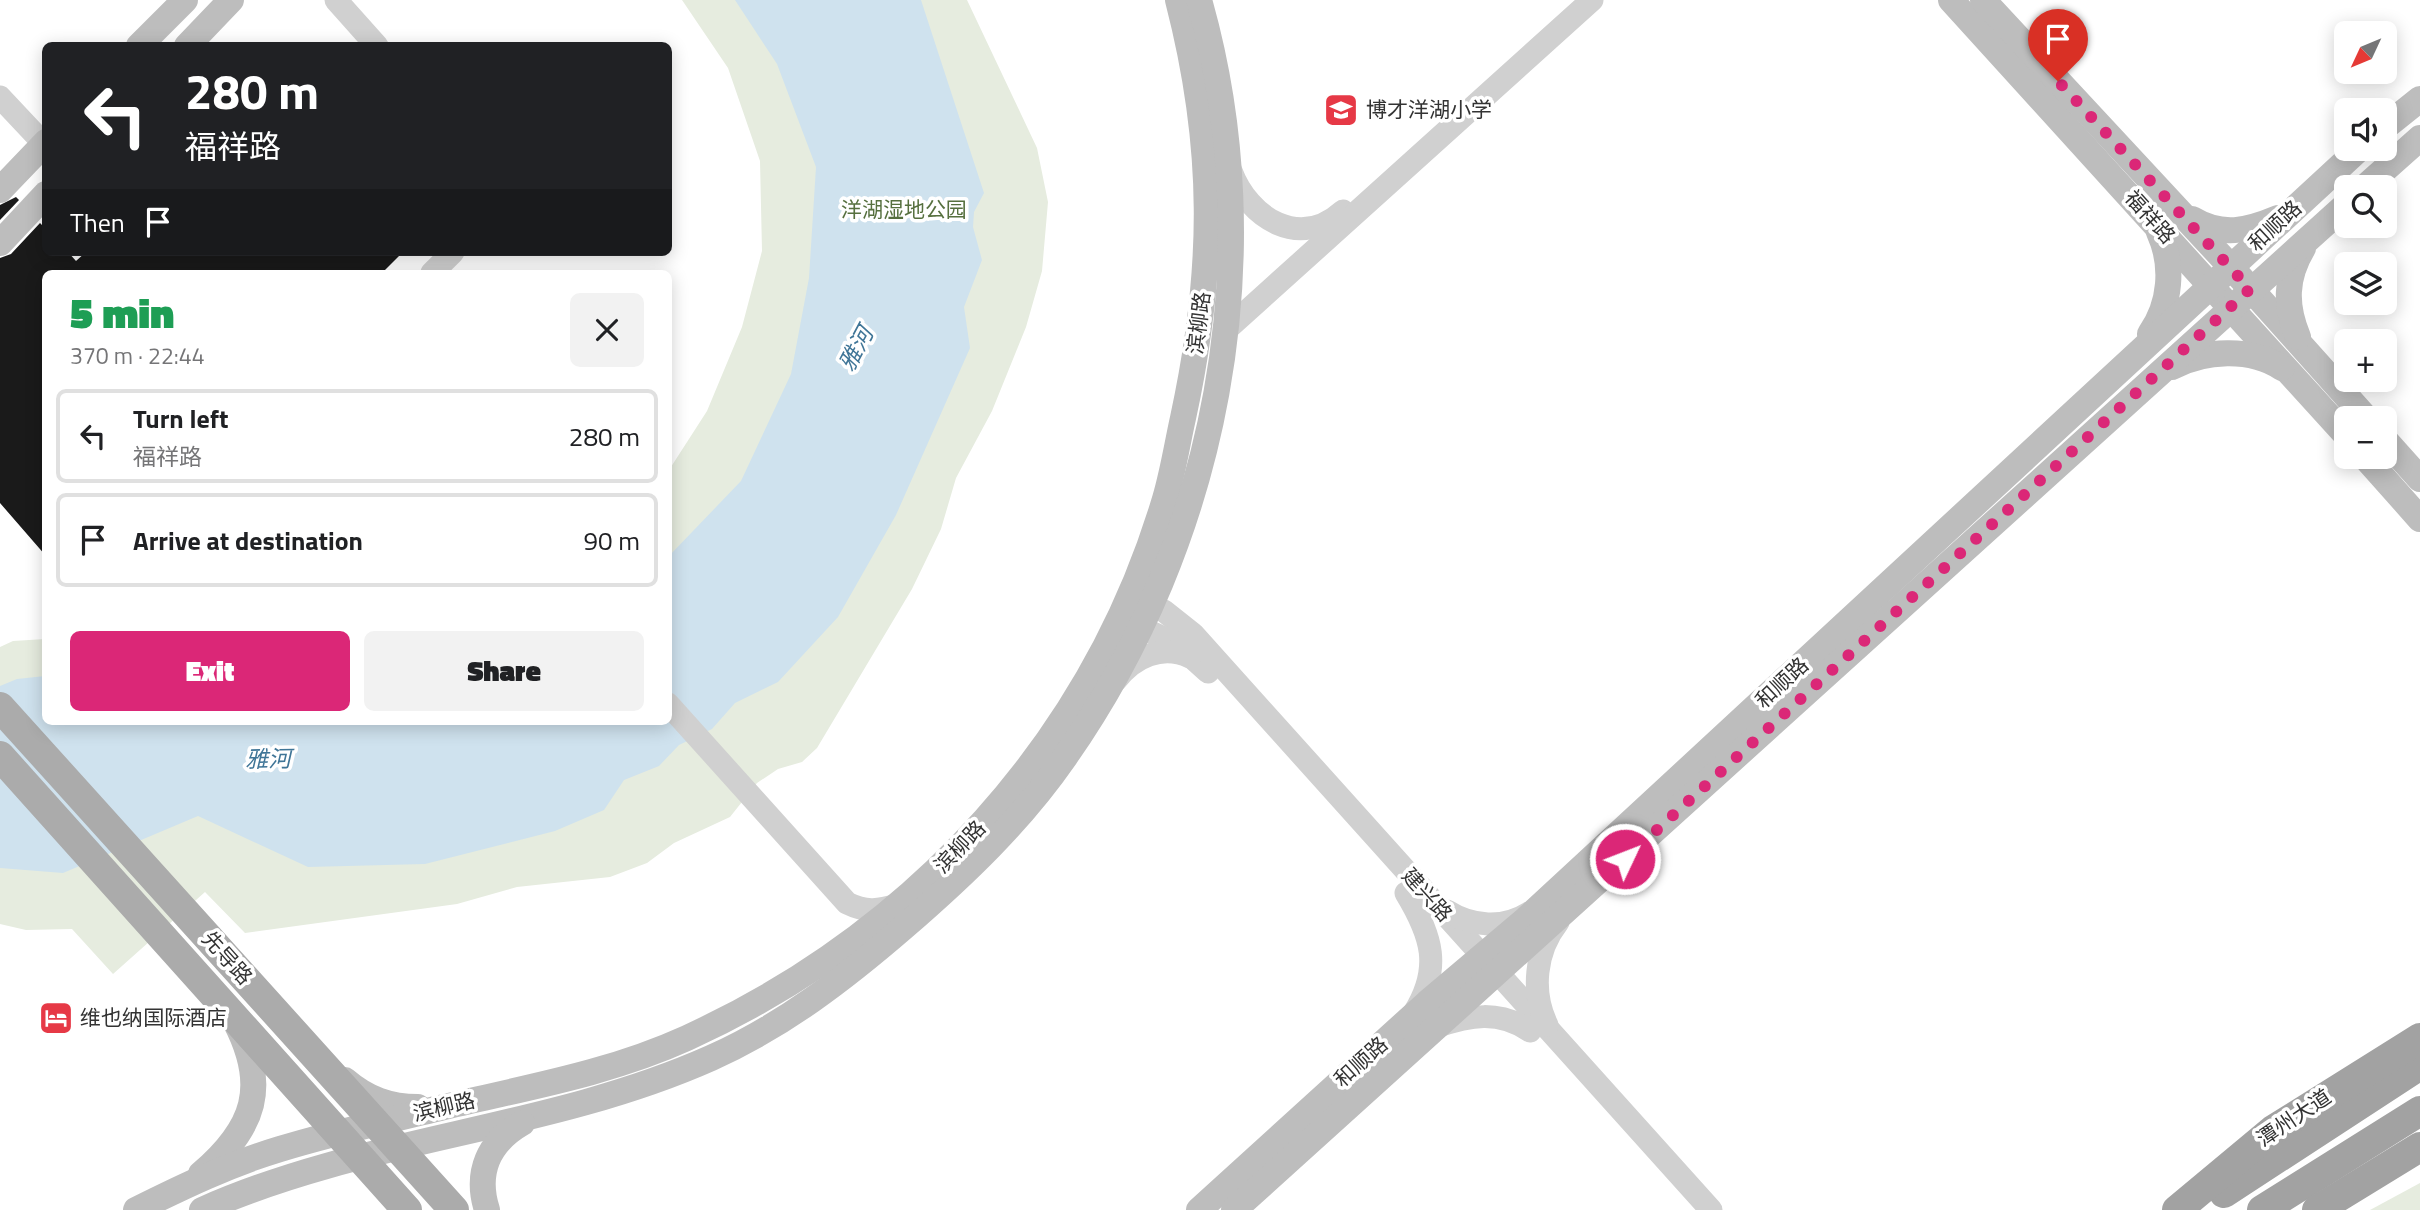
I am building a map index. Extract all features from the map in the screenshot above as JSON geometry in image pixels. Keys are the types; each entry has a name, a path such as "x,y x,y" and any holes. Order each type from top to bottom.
{"highway":[{"name":"潭州大道","path":"2177,1210 2273,1130 2420,1038"},
{"name":"潭州大道","path":"2201,1210 2241,1180 2420,1065"},
{"path":"2262,1210 2420,1111"},
{"path":"2317,1210 2420,1147"}],"main road":[{"path":"143,42 185,0"},
{"path":"191,42 231,0"},
{"name":"滨柳路","path":"202,1210 290,1175 586,1104 713,1057 758,1034 842,979 961,878 1017,819 1063,760 1107,690 1135,611 1166,498 1200,340 1208,198 1203,132 1178,0"},
{"name":"滨柳路","path":"136,1210 185,1186 276,1150 445,1107 545,1086 613,1066 685,1039 759,1001 846,947 900,904 967,842 1032,765 1170,562 1195,489 1215,400 1226,331 1230,274 1228,163 1223,111 1199,0"},
{"name":"福祥路","path":"1951,0 2212,286 2241,298"},
{"name":"福祥路","path":"1983,0 2231,267 2241,298 2303,367 2351,406"},
{"path":"2397,117 2420,99"},
{"path":"2378,175 2420,138"},
{"path":"0,190 42,143"},
{"name":"和顺路","path":"1199,1210 1483,968 1541,905 2347,161"},
{"path":"0,243 42,198"},
{"path":"2171,202 2202,225 2220,231 2239,231 2260,226 2300,204"},
{"path":"2138,353 2154,329 2165,303 2169,278 2169,255 2160,233 2146,213"},
{"name":"和顺路","path":"1483,968 1566,913 2334,216"},
{"path":"2158,374 2177,364 2218,354 2263,358 2303,367 2298,338 2289,317 2287,298 2294,265 2310,238"},
{"name":"福祥路","path":"2303,367 2334,416"},
{"path":"2397,453 2420,479"},
{"path":"2376,469 2420,519"},
{"name":"先导路","path":"0,707 454,1210"},
{"name":"先导路","path":"0,756 406,1210"},
{"path":"185,1186 231,1146 248,1120 253,1094 251,1068 245,1040 230,1013"},
{"name":"和顺路","path":"1234,1210 1420,1024"},
{"name":"潭州大道","path":"2191,1210 2324,1111 2420,1052"},
{"path":"312,1053 356,1090 379,1102 401,1107 445,1107"},
{"path":"487,1210 483,1174 489,1155 498,1139 534,1116"},
{"path":"2300,1210 2420,1133"},
{"path":"290,1175 331,1171 353,1177 406,1210"}],"street":[{"path":"337,0 374,42"},
{"path":"348,0 385,42"},
{"path":"1228,163 1243,197 1255,210 1292,229 1322,226 1577,0"},
{"path":"1226,331 1592,0"},
{"path":"0,80 42,136"},
{"path":"0,97 42,137"},
{"path":"435,270 449,256"},
{"path":"446,270 458,256"},
{"path":"1170,562 1170,594 1193,634"},
{"path":"1135,611 1196,660 1418,895 1457,918 1488,924 1522,917 1541,905"},
{"name":"建兴路","path":"1135,611 1164,611 1193,634 1483,968 1561,1044 1711,1210"},
{"path":"1107,690 1142,657 1169,652 1196,660"},
{"path":"672,709 843,907 849,929 846,947"},
{"path":"672,723 843,907 879,910 900,904"},
{"path":"1418,895 1432,954 1420,1024 1487,1015 1514,1020 1530,1031"},
{"path":"1561,1044 1546,1023 1540,1007 1537,976 1545,943 1566,913"},
{"path":"1483,968 1530,1031 1691,1210"}],"green space":[{"name":"洋湖湿地公园","path":"682,0 967,0 1037,148 1048,202 1042,271 1026,327 992,411 956,478 941,529 912,589 817,748 802,762 778,769 757,783 730,817 674,843 647,863 610,877 517,887 457,904 245,933 205,892 113,974 72,929 26,930 0,924 0,647 13,641 42,639 42,725 672,725 672,465 707,411 742,327 762,251 760,161 728,68"},
{"path":"2420,1183 2420,1210 2370,1210"}],"water":[{"name":"雅河","path":"735,0 921,0 984,193 974,212 973,227 982,260 964,307 970,348 896,515 838,617 778,682 735,703 712,729 679,745 659,766 624,780 604,810 555,831 425,864 308,867 198,816 63,873 0,868 0,686 17,679 42,676 42,725 672,725 672,553 741,481 791,374 809,278 816,167 777,64"}],"building":[{"path":"16,197 19,200 0,220 0,205"},
{"path":"40,223 42,256 72,256 76,261 82,256 399,256 385,270 42,270 42,551 0,503 0,258 11,254"}],"place":[{"name":"博才洋湖小学","path":"1341,110"},
{"name":"维也纳国际酒店","path":"56,1018"}],"route":[{"path":"1625,859 2250,289 2058,81"}]}
